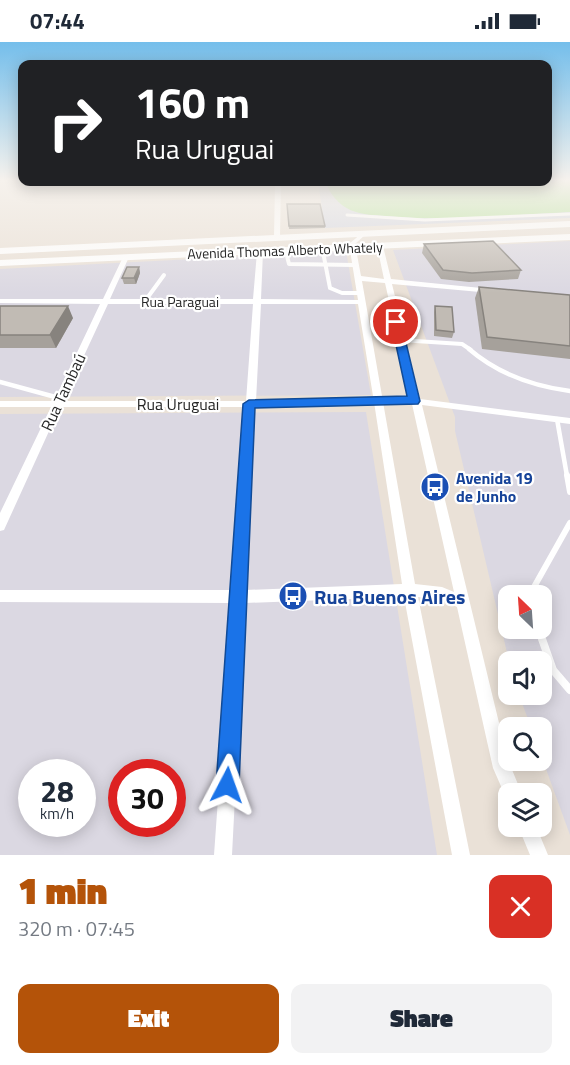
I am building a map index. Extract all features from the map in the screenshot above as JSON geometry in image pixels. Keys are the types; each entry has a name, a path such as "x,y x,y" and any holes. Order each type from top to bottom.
{"main road":[{"name":"Avenida Thomas Alberto Whately","path":"0,251 570,224"},
{"name":"Avenida Thomas Alberto Whately","path":"0,263 570,236"}],"street":[{"path":"277,217 277,238"},
{"path":"362,235 355,239 352,248 359,298 380,399 410,591 461,855"},
{"path":"380,246 414,401 501,768 508,783"},
{"path":"223,855 260,252"},
{"name":"Rua Tambaú","path":"0,526 126,257"},
{"path":"357,278 501,292"},
{"name":"Rua Paraguai","path":"0,301 257,302 359,298"},
{"name":"Rua Uruguai","path":"0,404 58,401 249,404 380,399 414,401 570,421"},
{"path":"0,596 239,597 431,590 462,602"},
{"path":"532,837 540,855"}],"lane":[{"path":"378,217 425,220 499,217"},
{"path":"322,249 330,288 359,298"},
{"path":"286,250 289,264 355,265"},
{"path":"145,302 164,275"},
{"path":"400,339 462,344 469,347 486,364 505,373 570,391"},
{"path":"0,382 58,401"},
{"path":"557,419 570,492"},
{"path":"535,585 570,523"},
{"path":"541,639 545,656 563,685 570,690"}],"shaded area":[{"path":"323,217 570,217 570,218 325,228"},
{"path":"570,241 570,835 547,771 552,771 552,717 527,717 523,705 552,705 552,651 507,651 504,639 552,639 552,585 498,585 498,614 455,431 455,417 393,250"},
{"path":"346,251 371,395 0,397 0,269"},
{"path":"366,412 437,855 0,855 0,414"}],"green space":[{"path":"394,217 479,217 454,218"}],"building":[{"path":"288,217 323,217 325,226 289,226"},
{"path":"493,241 521,270 472,273 443,270 424,244"},
{"path":"127,267 139,267 134,278 122,278"},
{"path":"479,287 570,295 570,346 487,337"},
{"path":"0,306 68,306 50,335 0,335"},
{"path":"435,306 452,307 454,332 436,330"}],"place":[{"name":"Avenida 19 de Junho","path":"435,487"},
{"name":"Rua Buenos Aires","path":"293,596"}],"route":[{"path":"227,785 249,404 380,399 414,401 396,322"}]}
